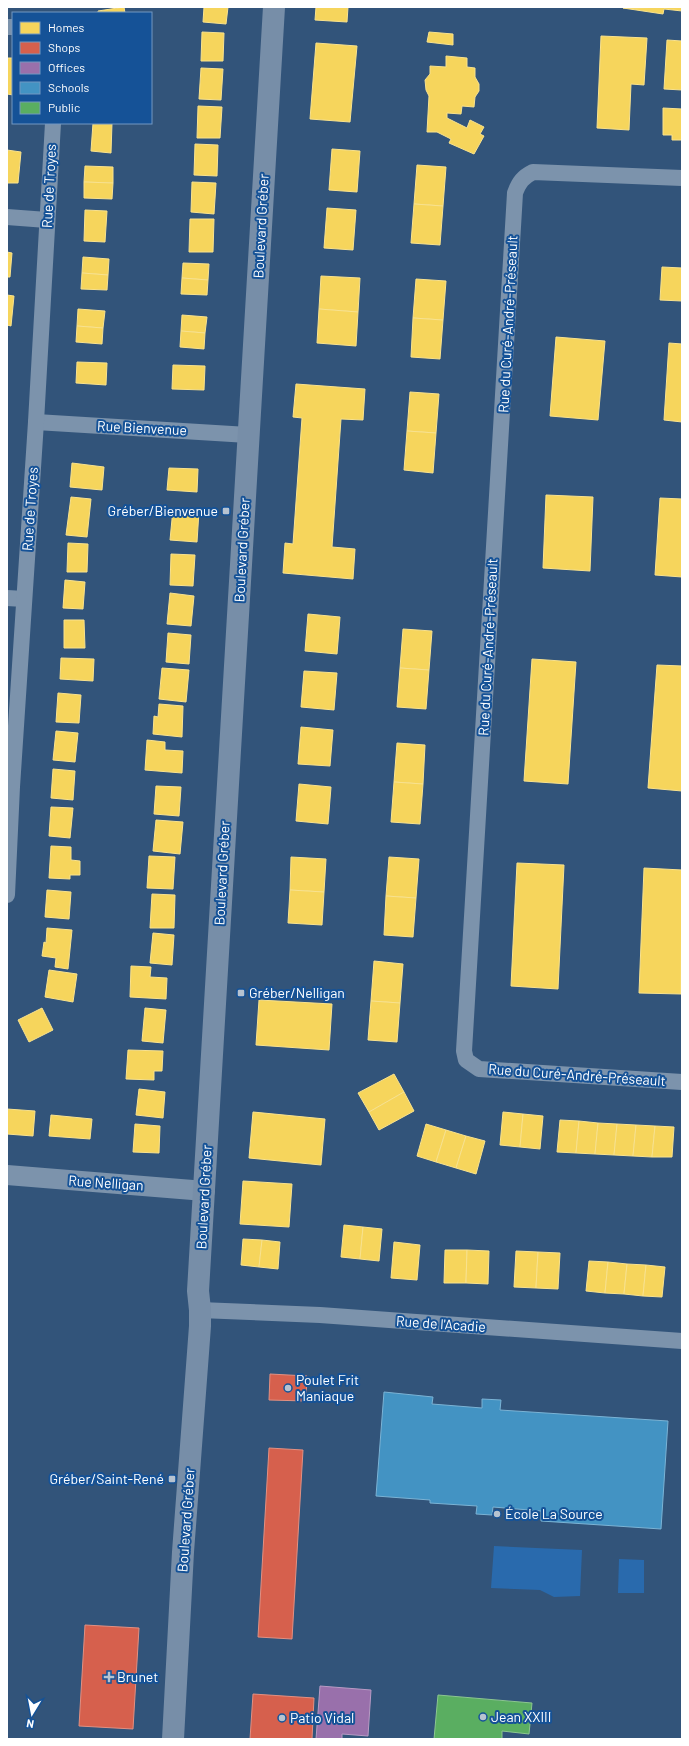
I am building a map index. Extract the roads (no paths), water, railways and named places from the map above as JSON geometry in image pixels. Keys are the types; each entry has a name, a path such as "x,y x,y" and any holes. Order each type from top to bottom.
{"main road":[{"name":"Boulevard Gréber","path":"173,1739 183,1552 200,1310 198,1291 274,7"}],"street":[{"name":"Rue de Troyes","path":"7,895 10,787 36,422 53,124"},
{"name":"Rue du Curé-André-Préseault","path":"682,178 533,172 525,176 515,193 464,1051 466,1060 479,1069 682,1082"},
{"path":"7,217 47,220"},
{"name":"Rue Bienvenue","path":"36,422 248,435"},
{"path":"7,598 24,599"},
{"name":"Rue Nelligan","path":"7,1175 205,1191"},
{"name":"Rue de l'Acadie","path":"200,1310 320,1315 682,1341"}],"place":[{"name":"Gréber/Bienvenue","path":"226,511"},
{"name":"Gréber/Nelligan","path":"241,993"},
{"name":"Poulet Frit Maniaque","path":"288,1388"},
{"name":"Gréber/Saint-René","path":"172,1479"},
{"name":"École La Source","path":"497,1514"},
{"name":"Brunet","path":"109,1677"},
{"name":"Jean XXIII","path":"483,1717"},
{"name":"Patio Vidal","path":"282,1718"}]}
